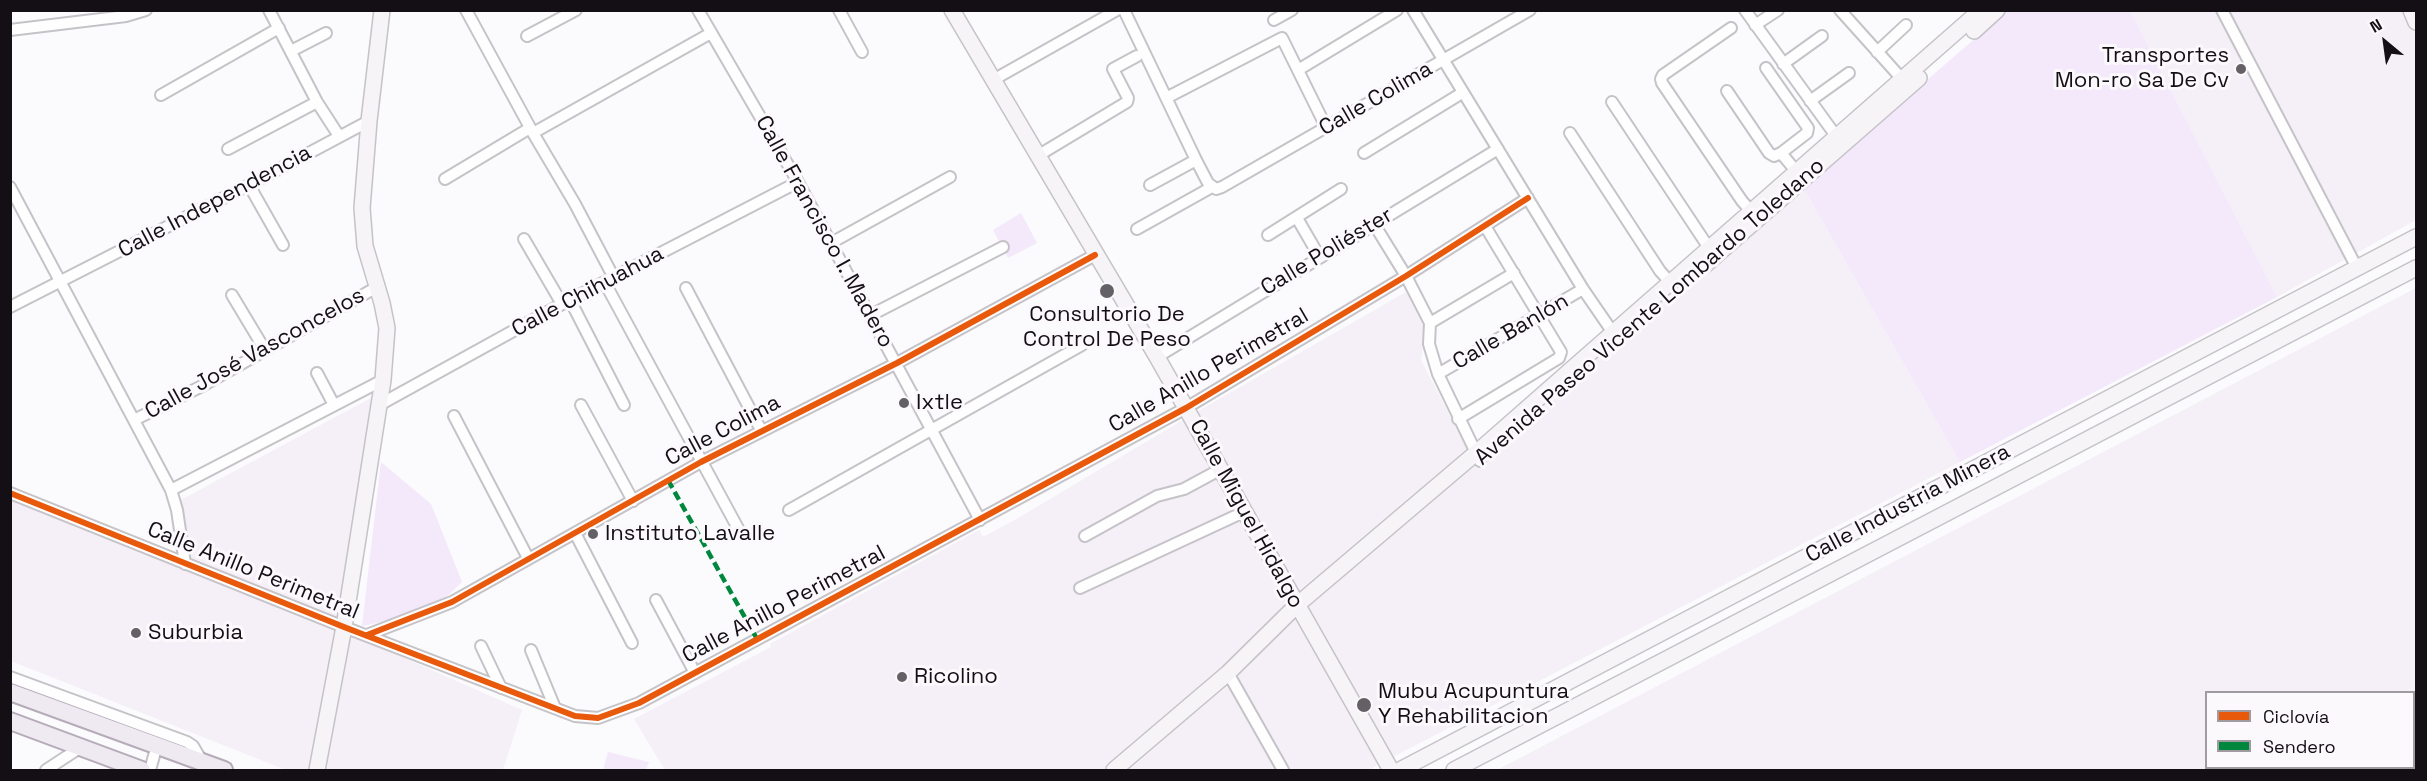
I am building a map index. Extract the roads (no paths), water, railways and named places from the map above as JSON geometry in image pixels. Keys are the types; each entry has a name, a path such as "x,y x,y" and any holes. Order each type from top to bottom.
{"main road":[{"path":"317,771 344,627 383,380 387,328 362,228 369,121 382,10"},
{"name":"Calle Miguel Hidalgo","path":"951,10 1039,155 1095,255 1246,511 1390,771"},
{"name":"Avenida Paseo Vicente Lombardo Toledano","path":"1118,769 1228,673 1297,605 1478,457 1800,175 1997,10"},
{"path":"2411,10 2416,22"},
{"name":"Avenida Paseo Vicente Lombardo Toledano","path":"1615,337 1670,282 1750,210 1800,175 1836,136 1902,79 1971,14"},
{"name":"Calle Industria Minera","path":"1400,771 2416,237"},
{"name":"Calle Industria Minera","path":"1454,771 2416,268"},
{"path":"10,692 224,771"},
{"path":"10,721 142,771"}],"street":[{"path":"10,30 126,16 146,10"},
{"path":"269,10 317,102 339,136"},
{"path":"466,10 531,131 575,204 609,281 701,462 740,532"},
{"path":"527,36 576,10"},
{"name":"Calle Francisco I. Madero","path":"698,10 798,182 980,520"},
{"path":"839,10 862,52"},
{"path":"993,80 1117,10"},
{"path":"1124,10 1168,97 1196,160 1217,187"},
{"path":"1274,20 1292,10"},
{"path":"1298,70 1396,10"},
{"path":"1413,10 1583,289 1615,337"},
{"name":"Calle Colima","path":"1137,229 1326,127 1530,10"},
{"path":"1745,10 1836,136"},
{"path":"1755,25 1778,10"},
{"path":"1856,10 1843,14 1902,79"},
{"path":"2222,10 2357,268"},
{"path":"1876,52 1906,25"},
{"path":"161,95 279,28"},
{"path":"1731,28 1664,75 1662,83 1750,210"},
{"path":"291,51 326,33"},
{"path":"445,179 711,33"},
{"path":"1784,64 1822,36"},
{"path":"1168,97 1282,38 1326,127"},
{"path":"1039,155 1127,102 1128,99 1113,69 1137,56"},
{"path":"1727,91 1771,155 1781,153 1807,134 1808,129 1766,68"},
{"path":"1810,101 1849,73"},
{"path":"1364,153 1462,93"},
{"path":"228,149 317,102"},
{"path":"1612,102 1709,248"},
{"name":"Calle Independencia","path":"10,307 369,121"},
{"path":"1570,133 1660,271 1670,282"},
{"name":"Calle Poliéster","path":"1157,357 1498,149"},
{"path":"1781,153 1800,175"},
{"path":"1150,185 1196,160"},
{"path":"831,243 951,177"},
{"name":"Calle Chihuahua","path":"379,405 566,302 798,182"},
{"path":"249,185 283,245"},
{"name":"Calle Anillo Perimetral","path":"10,187 171,490 177,510 185,564"},
{"path":"1268,235 1341,189"},
{"name":"Calle Anillo Perimetral","path":"10,493 501,688 575,716 598,718 639,703 1186,408 1406,276 1528,198"},
{"path":"1297,218 1320,256"},
{"path":"1374,224 1406,276 1430,323 1429,344 1438,374 1478,457"},
{"path":"1458,419 1558,358 1560,350 1485,226"},
{"path":"524,239 566,302 624,405"},
{"path":"871,315 1003,247"},
{"name":"Calle Colima","path":"367,635 452,602 701,462 897,363 1095,255"},
{"path":"1430,323 1514,273"},
{"name":"Calle José Vasconcelos","path":"134,420 377,287"},
{"path":"686,288 761,430"},
{"name":"Calle Banlón","path":"1438,374 1583,289"},
{"path":"232,295 265,350"},
{"path":"789,510 1082,345"},
{"path":"317,373 334,405"},
{"path":"171,490 383,380"},
{"path":"581,405 633,501"},
{"path":"454,416 528,558"},
{"path":"1085,536 1156,496 1184,489 1221,469"},
{"path":"1080,588 1246,511"},
{"path":"575,533 632,643"},
{"path":"656,600 695,673"},
{"path":"481,646 501,688"},
{"path":"531,650 555,708"},
{"path":"1228,673 1283,771"},
{"path":"10,676 187,742 193,746 204,763"},
{"path":"150,771 157,745"},
{"path":"46,771 81,747"}],"place":[{"name":"Transportes Mon-ro Sa De Cv","path":"2241,69"},
{"name":"Consultorio De Control De Peso","path":"1107,291"},
{"name":"Ixtle","path":"904,403"},
{"name":"Instituto Lavalle","path":"593,534"},
{"name":"Suburbia","path":"136,633"},
{"name":"Ricolino","path":"902,677"},
{"name":"Mubu Acupuntura Y Rehabilitacion","path":"1364,705"}]}
